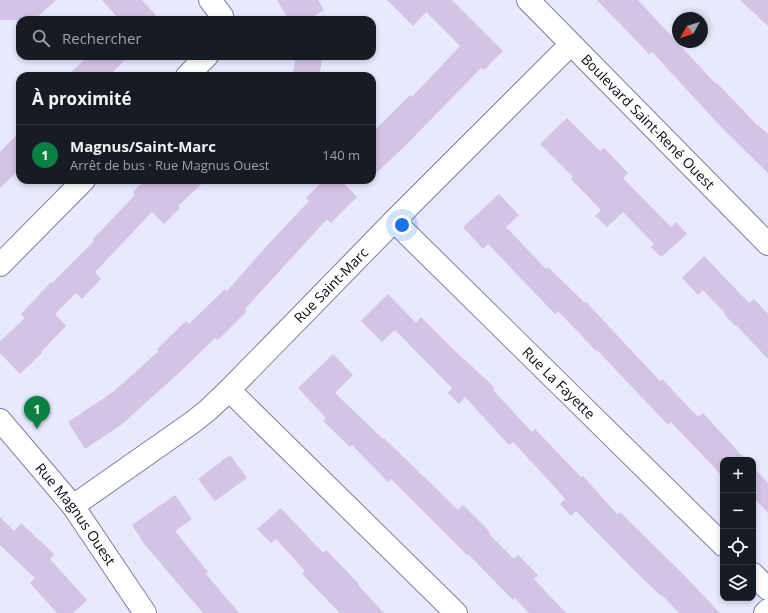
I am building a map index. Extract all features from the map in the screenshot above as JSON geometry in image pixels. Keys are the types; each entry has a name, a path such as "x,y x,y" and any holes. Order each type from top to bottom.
{"street":[{"path":"210,0 222,16"},
{"name":"Boulevard Saint-René Ouest","path":"528,0 768,244"},
{"name":"Rue Saint-Marc","path":"73,506 208,410 571,44"},
{"path":"191,72 203,60"},
{"path":"0,265 80,184"},
{"name":"Rue La Fayette","path":"394,221 720,542"},
{"path":"229,390 456,613"},
{"name":"Rue Magnus Ouest","path":"0,420 73,506 146,613"},
{"path":"756,577 768,589"},
{"path":"765,613 768,610"}],"building":[{"path":"0,0 56,0 38,16 16,16 16,20 0,20"},
{"path":"102,0 142,0 156,16 116,16"},
{"path":"277,0 318,0 324,10 314,16 287,16"},
{"path":"387,0 452,0 503,51 484,70 481,68 406,145 376,173 376,129 410,95 412,97 460,46 426,12 413,26"},
{"path":"597,0 638,0 672,37 672,48 683,48 716,84 717,83 758,126 768,134 768,173 723,129 652,52 649,54"},
{"path":"740,0 768,0 768,26"},
{"path":"84,60 125,60 113,72 71,72"},
{"path":"295,60 322,60 320,72 293,72"},
{"path":"567,118 600,151 604,148 628,173 623,178 671,227 676,222 687,234 661,257 651,247 654,244 623,212 607,227 595,216 601,210 571,179 573,177 540,144"},
{"path":"16,135 16,173 0,188 0,152"},
{"path":"141,184 202,184 178,206 180,208 164,224 152,212 95,272 101,279 82,299 76,293 55,314 66,326 41,352 42,353 20,374 0,353 0,341 25,318 21,314 51,282 52,283 94,241 92,240 135,195 133,192"},
{"path":"320,184 345,184 357,197 331,223 327,219 245,309 247,311 218,340 215,338 121,425 85,449 68,422 113,392 159,351 157,349 186,321 189,324 225,289 227,291 309,201 306,198"},
{"path":"499,194 519,215 506,227 546,269 548,267 585,303 586,302 660,381 662,379 698,417 703,413 743,457 720,457 720,474 671,422 668,425 558,311 555,314 488,244 483,249 463,227"},
{"path":"704,256 749,303 754,299 768,314 768,359 736,325 735,326 703,290 698,295 682,278"},
{"path":"388,294 416,323 421,317 463,359 495,388 493,390 532,432 535,429 581,477 583,476 617,514 620,512 720,613 679,613 576,511 571,516 560,504 565,499 513,442 509,445 465,397 459,404 448,393 452,388 395,330 382,342 361,321"},
{"path":"333,354 353,375 335,393 458,510 463,505 514,559 518,555 538,575 534,579 566,613 529,613 515,598 513,600 391,479 388,482 352,445 350,447 323,421 326,418 298,388"},
{"path":"230,455 247,478 215,501 198,479"},
{"path":"756,470 768,483 768,513 756,500"},
{"path":"175,495 192,519 175,531 208,572 206,574 239,613 203,613 145,545 132,525"},
{"path":"281,508 323,553 326,550 359,584 358,585 384,613 340,613 302,574 305,571 276,539 271,543 257,529"},
{"path":"0,517 14,531 21,523 54,554 50,559 87,600 73,613 57,613 30,583 35,578 0,545"}],"place":[{"name":"Magnus/Saint-Marc","path":"37,429"}]}
